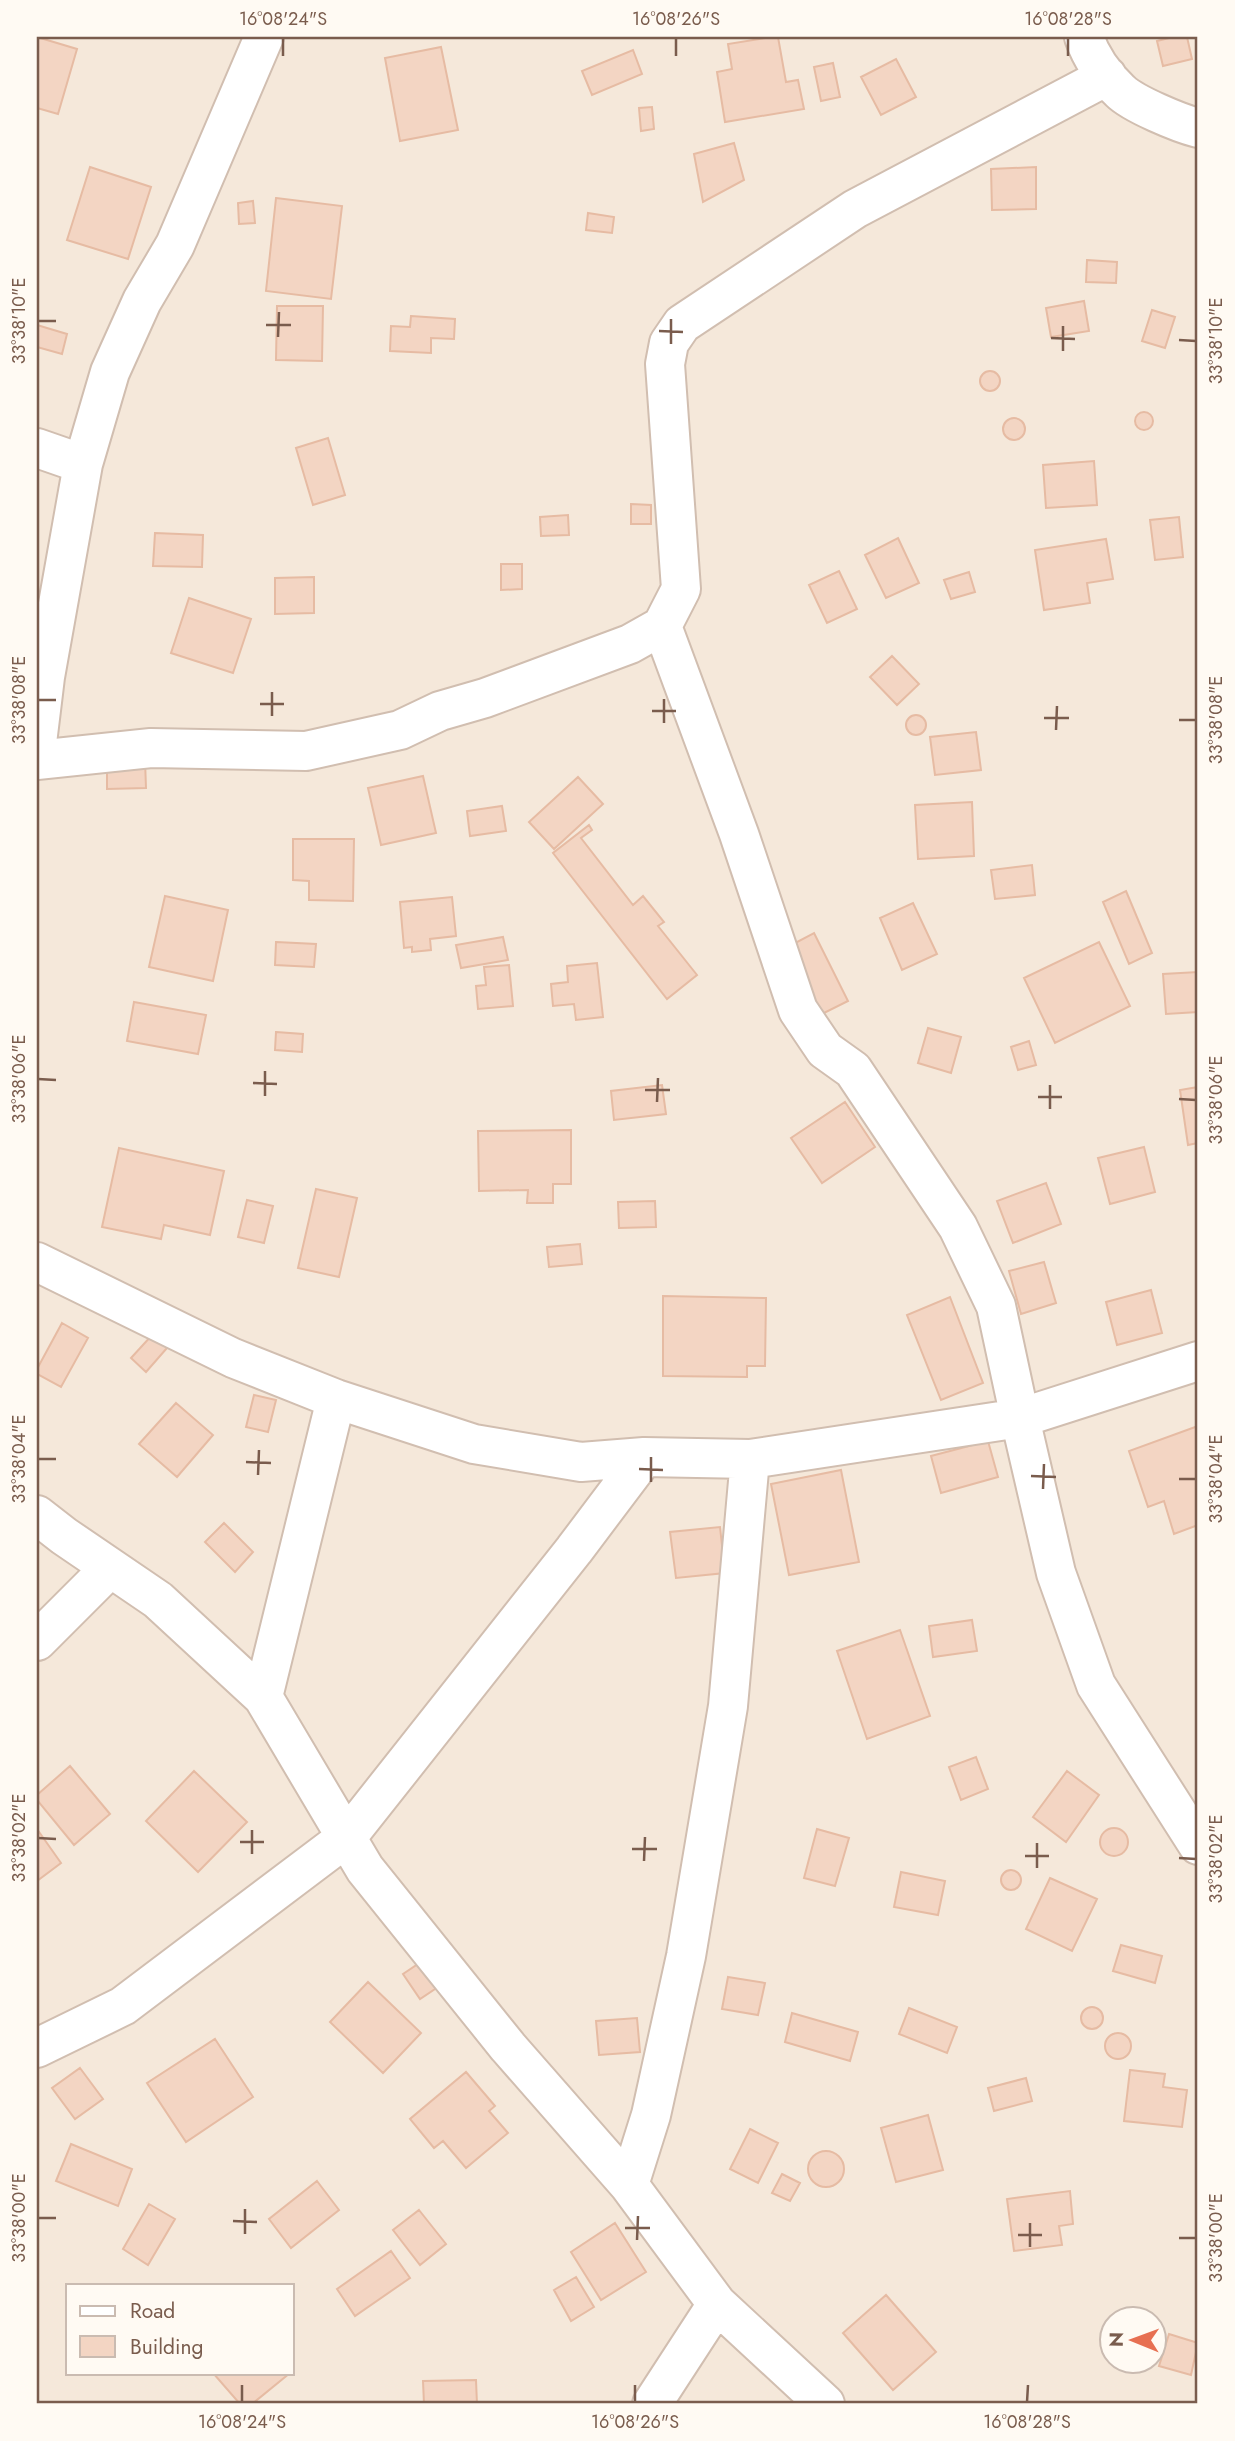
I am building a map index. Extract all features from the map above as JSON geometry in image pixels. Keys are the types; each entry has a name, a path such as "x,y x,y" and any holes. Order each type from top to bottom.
{"street":[{"path":"37,743 45,677 83,464 110,372 142,301 175,245 264,37"},
{"path":"1084,37 1090,54 1121,93 1179,123 1198,128"},
{"path":"37,760 151,748 306,751 400,730 440,712 630,645 662,626 681,589 665,364 669,342 682,324 855,209 1107,76"},
{"path":"37,448 83,464"},
{"path":"662,626 739,834 798,1010 825,1050 853,1070 958,1227 996,1306 1056,1573 1096,1685 1198,1845"},
{"path":"37,1262 233,1358 336,1399 474,1444 581,1462 644,1457 750,1459 1020,1418 1198,1361"},
{"path":"263,1697 336,1399"},
{"path":"37,2048 122,2006 347,1838 644,1457"},
{"path":"629,2185 651,2115 686,1956 724,1732 750,1459"},
{"path":"37,1515 158,1600 263,1697 365,1869 500,2037 629,2185 717,2304 825,2404"},
{"path":"37,1641 110,1568"},
{"path":"652,2404 717,2304"}],"shaded area":[{"path":"37,37 1198,37 1198,2404 37,2404"}],"building":[{"path":"37,37 77,49 58,114 37,108"},
{"path":"778,37 786,82 798,80 804,109 725,122 717,72 732,69 728,44"},
{"path":"1187,37 1192,59 1163,66 1157,41"},
{"path":"441,47 458,130 400,141 385,58"},
{"path":"633,50 642,74 592,95 582,71"},
{"path":"896,59 916,97 881,115 861,77"},
{"path":"833,63 840,97 821,101 814,67"},
{"path":"652,107 654,129 641,131 639,108"},
{"path":"734,143 744,180 703,202 694,154"},
{"path":"90,167 151,187 128,259 67,240"},
{"path":"1036,167 1036,209 992,210 991,169"},
{"path":"276,198 342,206 331,299 266,291"},
{"path":"253,201 255,223 239,224 238,203"},
{"path":"588,213 614,217 612,233 586,230"},
{"path":"1087,260 1117,262 1116,283 1086,282"},
{"path":"1084,301 1089,331 1051,337 1046,308"},
{"path":"277,306 323,306 322,361 276,360"},
{"path":"1152,310 1175,317 1165,348 1142,341"},
{"path":"411,316 455,319 454,339 431,338 431,353 390,351 391,326 410,327"},
{"path":"37,325 67,334 62,354 37,347"},
{"path":"990,371 997,374 1000,381 997,388 990,391 983,388 980,381 983,374"},
{"path":"1140,412 1148,412 1153,421 1151,428 1140,430 1135,425 1135,417"},
{"path":"1014,418 1022,421 1025,429 1022,437 1014,440 1006,437 1003,429 1006,421"},
{"path":"328,438 345,495 313,505 296,448"},
{"path":"1094,461 1097,505 1046,508 1043,465"},
{"path":"631,504 651,505 651,524 631,524"},
{"path":"568,515 569,535 541,536 540,517"},
{"path":"1179,517 1183,557 1155,560 1150,520"},
{"path":"155,533 203,535 202,567 153,566"},
{"path":"898,538 919,583 886,598 865,555"},
{"path":"1106,539 1113,579 1087,583 1090,603 1044,610 1035,550"},
{"path":"501,564 522,564 522,589 501,590"},
{"path":"839,571 857,609 827,623 809,585"},
{"path":"969,572 975,592 951,599 944,580"},
{"path":"314,577 314,613 275,614 275,578"},
{"path":"189,598 251,619 233,673 171,653"},
{"path":"892,656 919,684 897,705 870,677"},
{"path":"912,715 920,715 926,725 920,735 912,735 906,729 906,721"},
{"path":"976,732 981,770 935,775 930,737"},
{"path":"107,760 145,760 146,788 107,789"},
{"path":"423,776 436,833 381,845 368,788"},
{"path":"578,777 603,804 554,849 529,822"},
{"path":"972,802 974,856 918,859 915,805"},
{"path":"502,806 506,831 470,836 467,811"},
{"path":"589,825 592,830 581,838 633,905 643,896 664,922 658,926 697,975 667,999 553,853"},
{"path":"293,839 354,839 353,901 309,900 309,881 293,880"},
{"path":"1032,865 1035,895 995,899 991,870"},
{"path":"1126,891 1152,953 1129,964 1103,902"},
{"path":"165,896 228,910 213,981 149,967"},
{"path":"452,897 456,936 430,939 431,950 412,952 412,947 404,948 400,902"},
{"path":"913,903 937,954 902,970 880,918"},
{"path":"814,933 848,1001 814,1018 780,951"},
{"path":"503,937 508,960 461,968 456,945"},
{"path":"276,942 316,944 314,967 275,965"},
{"path":"1099,942 1130,1006 1055,1043 1024,978"},
{"path":"597,963 603,1017 576,1020 574,1004 553,1006 551,984 568,982 567,966"},
{"path":"509,965 513,1006 478,1009 476,986 486,985 484,967"},
{"path":"1198,972 1198,1012 1166,1014 1163,974"},
{"path":"134,1002 206,1015 198,1054 127,1041"},
{"path":"928,1028 961,1037 951,1073 918,1063"},
{"path":"276,1032 303,1034 302,1052 275,1050"},
{"path":"1029,1041 1036,1065 1018,1070 1011,1047"},
{"path":"662,1085 666,1114 614,1120 611,1091"},
{"path":"1198,1087 1198,1143 1188,1145 1180,1090"},
{"path":"845,1102 875,1147 822,1183 791,1138"},
{"path":"571,1130 571,1184 553,1184 553,1203 527,1203 528,1190 479,1191 478,1131"},
{"path":"1144,1147 1155,1192 1110,1204 1098,1158"},
{"path":"119,1148 224,1171 210,1235 164,1225 161,1239 102,1227"},
{"path":"1046,1183 1061,1224 1013,1243 997,1201"},
{"path":"316,1189 357,1198 339,1277 298,1268"},
{"path":"247,1200 273,1206 264,1243 238,1237"},
{"path":"655,1201 656,1227 619,1228 618,1202"},
{"path":"580,1244 582,1264 549,1267 547,1247"},
{"path":"1044,1262 1056,1303 1021,1314 1009,1271"},
{"path":"1151,1290 1162,1333 1117,1345 1106,1302"},
{"path":"663,1296 766,1298 765,1366 747,1366 747,1377 663,1376"},
{"path":"950,1297 983,1383 941,1400 907,1315"},
{"path":"62,1323 88,1338 61,1387 37,1374 37,1369"},
{"path":"153,1334 167,1348 146,1372 131,1358"},
{"path":"254,1395 276,1400 268,1432 246,1427"},
{"path":"176,1403 213,1435 177,1477 139,1444"},
{"path":"1198,1426 1198,1525 1174,1534 1164,1501 1148,1507 1129,1451"},
{"path":"988,1441 998,1477 941,1493 931,1456"},
{"path":"841,1470 859,1562 789,1575 771,1484"},
{"path":"224,1523 253,1552 235,1572 205,1542"},
{"path":"720,1527 725,1573 676,1578 670,1532"},
{"path":"972,1620 977,1651 933,1657 929,1626"},
{"path":"900,1630 930,1716 867,1739 837,1651"},
{"path":"976,1757 988,1789 961,1800 949,1767"},
{"path":"70,1766 110,1814 74,1845 37,1800 37,1795"},
{"path":"194,1771 247,1822 198,1872 146,1821"},
{"path":"1067,1771 1099,1795 1066,1842 1033,1817"},
{"path":"1114,1828 1124,1832 1128,1842 1124,1852 1114,1856 1104,1852 1100,1842 1104,1832"},
{"path":"37,1829 61,1863 37,1881"},
{"path":"817,1829 849,1838 835,1886 804,1878"},
{"path":"1011,1870 1018,1873 1021,1880 1018,1887 1011,1890 1004,1887 1001,1880 1004,1873"},
{"path":"901,1872 945,1881 938,1915 894,1907"},
{"path":"1050,1878 1097,1899 1072,1951 1026,1929"},
{"path":"1121,1945 1162,1956 1155,1983 1113,1971"},
{"path":"424,1960 441,1985 420,1999 403,1974"},
{"path":"728,1977 765,1983 758,2015 722,2009"},
{"path":"368,1982 421,2033 383,2073 330,2022"},
{"path":"1092,2007 1100,2010 1103,2018 1100,2026 1092,2029 1084,2026 1081,2018 1084,2010"},
{"path":"909,2008 957,2027 947,2053 899,2034"},
{"path":"792,2013 858,2032 850,2061 785,2042"},
{"path":"637,2018 640,2052 599,2055 596,2021"},
{"path":"1118,2033 1127,2037 1131,2046 1127,2055 1118,2059 1109,2055 1105,2046 1109,2037"},
{"path":"215,2039 253,2097 186,2142 147,2083"},
{"path":"80,2068 103,2099 75,2119 52,2088"},
{"path":"1130,2070 1165,2074 1163,2087 1187,2090 1182,2127 1124,2121"},
{"path":"466,2072 495,2106 489,2111 508,2133 466,2168 443,2141 434,2148 410,2119"},
{"path":"1026,2078 1032,2101 994,2111 988,2088"},
{"path":"928,2115 943,2170 896,2182 881,2128"},
{"path":"750,2129 778,2143 758,2183 730,2169"},
{"path":"71,2144 132,2169 118,2206 56,2181"},
{"path":"826,2151 839,2156 844,2169 839,2182 826,2187 813,2182 808,2169 813,2156"},
{"path":"782,2174 800,2183 790,2201 772,2193"},
{"path":"317,2181 339,2210 291,2248 269,2219"},
{"path":"1070,2191 1073,2224 1059,2226 1062,2245 1014,2251 1007,2199"},
{"path":"149,2204 175,2219 148,2265 123,2249"},
{"path":"419,2210 446,2244 420,2265 393,2230"},
{"path":"615,2223 646,2272 601,2300 571,2252"},
{"path":"391,2251 410,2278 355,2316 337,2289"},
{"path":"576,2277 594,2307 571,2321 554,2290"},
{"path":"886,2295 936,2352 893,2390 843,2333"},
{"path":"1169,2334 1198,2343 1191,2375 1168,2369"},
{"path":"214,2374 289,2374 252,2404 240,2404"},
{"path":"476,2380 477,2404 424,2404 423,2381"}]}
